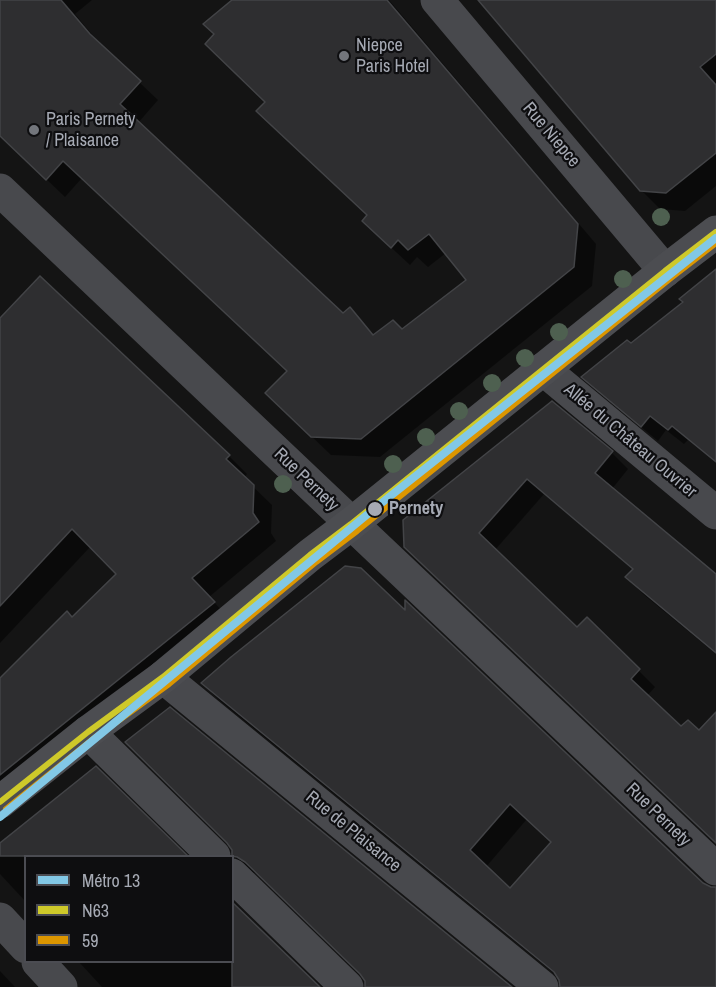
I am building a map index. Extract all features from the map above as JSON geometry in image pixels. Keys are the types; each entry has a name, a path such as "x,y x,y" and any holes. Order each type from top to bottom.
{"street":[{"name":"Rue Niepce","path":"437,0 665,271"},
{"name":"Rue Pernety","path":"0,190 716,869"},
{"path":"0,802 88,732 163,677 310,555 716,232"},
{"name":"Allée du Château Ouvrier","path":"543,369 716,513"},
{"name":"Rue de Plaisance","path":"163,677 542,987"},
{"path":"88,732 212,855"},
{"path":"234,877 347,987"},
{"path":"0,919 24,945"},
{"path":"39,963 61,987"}],"building":[{"path":"0,0 61,0 90,34 141,81 120,104 343,313 350,307 373,335 393,320 402,329 466,280 429,234 408,250 398,240 391,248 362,221 367,215 256,111 265,102 205,44 214,34 203,24 232,0 387,0 578,224 574,267 361,439 311,437 265,393 287,371 63,161 46,180 0,136"},
{"path":"478,0 716,0 716,54 700,67 716,85 716,153 666,193 640,191"},
{"path":"716,269 716,462 672,426 668,430 650,416 641,427 581,377 627,340 631,343 683,302 679,299"},
{"path":"40,276 230,455 226,459 254,485 253,513 259,522 192,578 215,602 0,775 0,678 67,611 72,617 116,574 72,529 0,606 0,318"},
{"path":"552,401 613,451 595,473 716,574 716,653 625,577 633,569 527,479 479,533 577,627 587,617 640,669 631,679 681,726 688,720 699,730 716,712 716,843 404,547 403,520"},
{"path":"345,566 361,568 405,610 405,600 703,883 716,887 716,987 560,987 554,972 201,683","holes":["510,804 551,842 510,888 470,850"]},
{"path":"170,707 512,987 365,987 365,981 360,974 245,862 232,855 232,850 227,843 125,742"},
{"path":"96,766 187,855 0,856 0,843"},
{"path":"234,904 320,987 232,987"}],"metro line":[{"name":"13","path":"0,817 374,509 716,238"}],"transit line":[{"name":"N63","path":"0,802 88,732 163,677 310,555 716,232"},
{"name":"59","path":"6,809 93,739 169,684 316,562 716,243"}],"place":[{"name":"Niepce Paris Hotel","path":"344,56"},
{"name":"Paris Pernety / Plaisance","path":"34,130"},
{"name":"Pernety","path":"375,509"}]}
